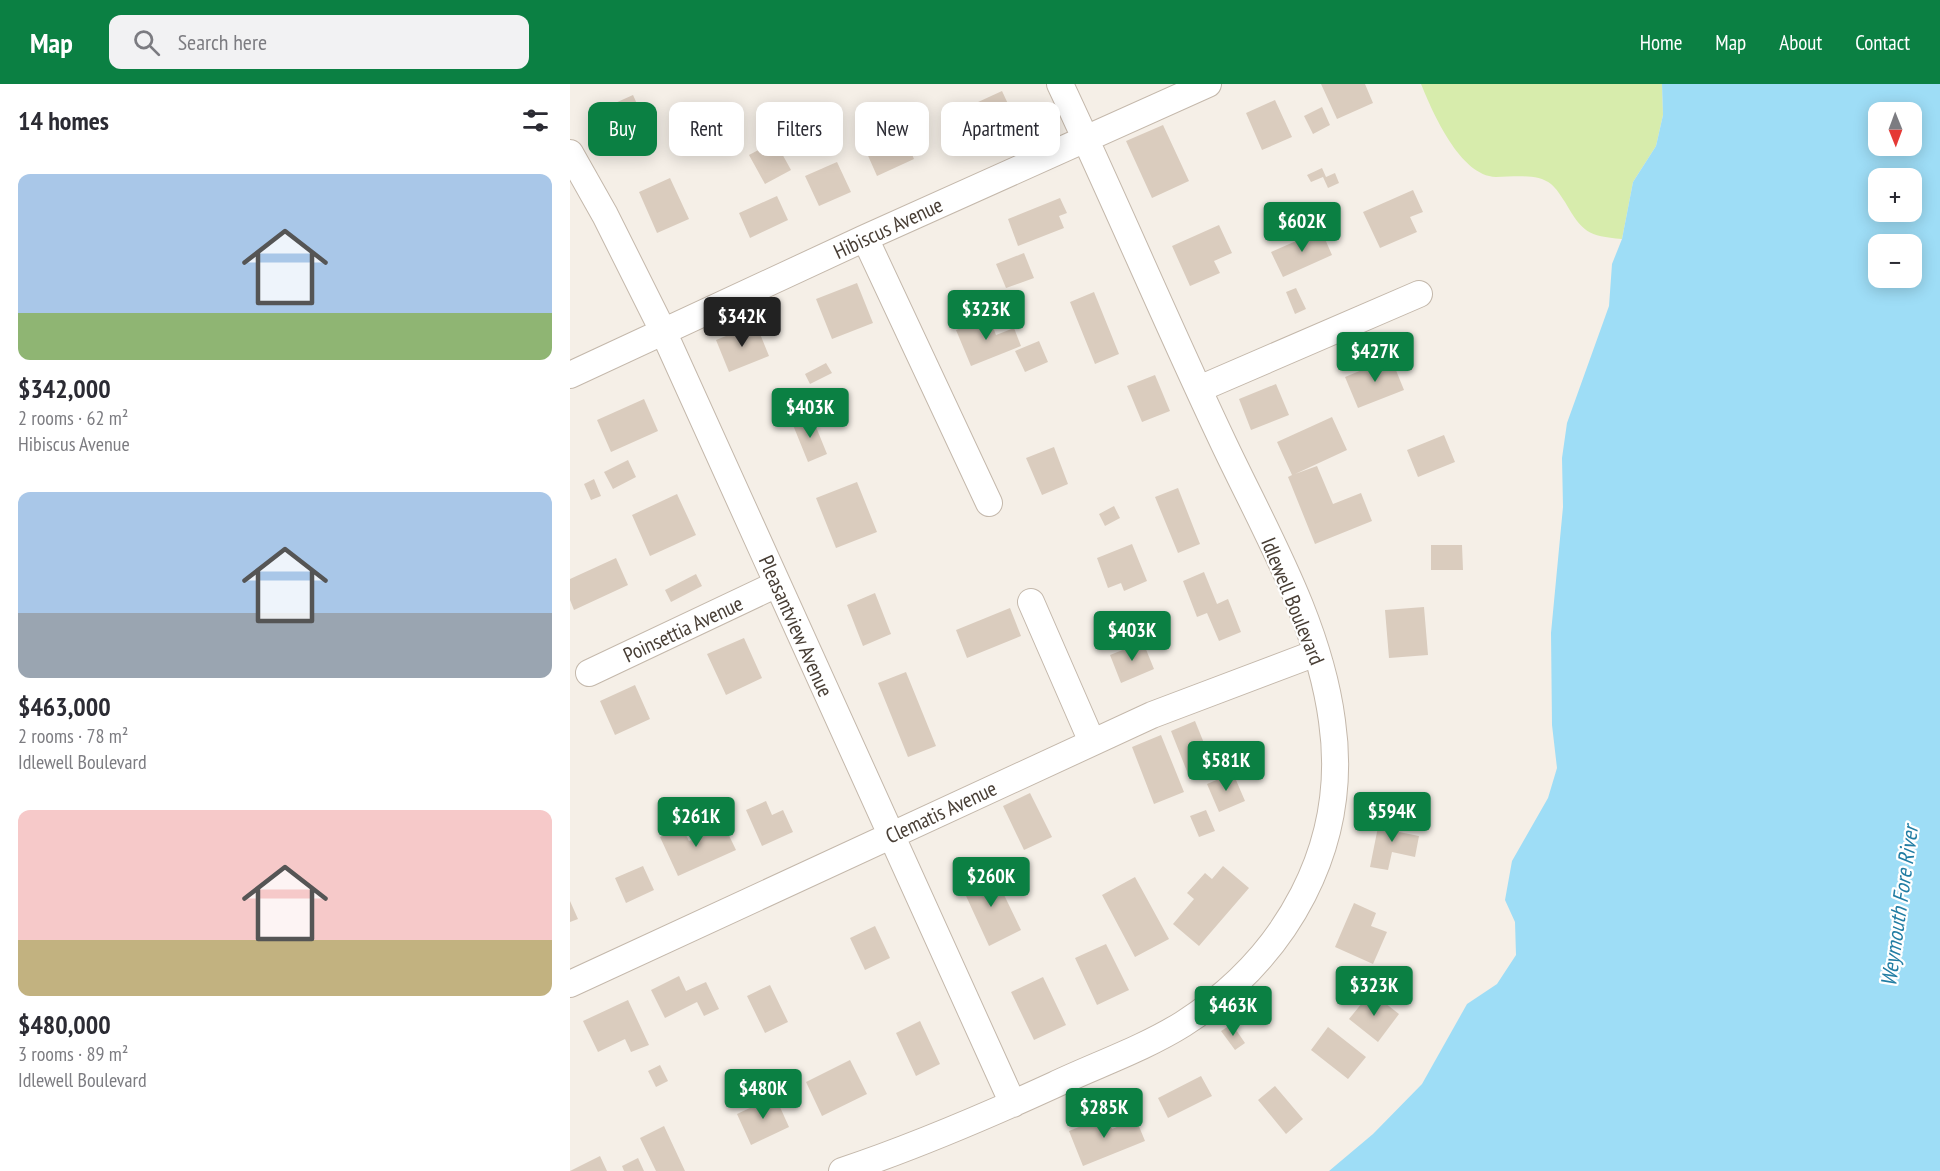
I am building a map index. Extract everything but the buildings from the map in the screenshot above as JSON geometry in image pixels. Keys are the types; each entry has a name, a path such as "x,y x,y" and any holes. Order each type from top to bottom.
{"street":[{"name":"Idlewell Boulevard","path":"842,1171 923,1142 1013,1104 1183,1024 1242,977 1274,943 1308,882 1323,846 1331,806 1335,764 1334,732 1328,697 1316,653 1292,587 1060,84"},
{"name":"Hibiscus Avenue","path":"570,375 865,238 1208,84"},
{"name":"Pleasantview Avenue","path":"570,153 605,215 664,333 1013,1104"},
{"path":"865,238 989,503"},
{"path":"1199,389 1419,294"},
{"name":"Poinsettia Avenue","path":"590,673 777,584"},
{"path":"1031,602 1092,742"},
{"name":"Clematis Avenue","path":"570,984 1092,742 1171,707 1316,653"}],"green space":[{"path":"1421,84 1662,84 1663,115 1656,146 1633,182 1622,239 1587,231 1576,220 1555,188 1539,178 1496,177 1483,174 1471,166 1450,141"}],"water":[{"name":"Weymouth Fore River","path":"1662,84 1940,84 1940,1171 1329,1171 1373,1134 1422,1084 1467,1004 1497,984 1516,955 1515,922 1505,900 1512,861 1548,798 1557,768 1552,725 1551,633 1563,507 1562,458 1567,423 1609,306 1612,264 1622,239 1633,182 1656,146 1663,115"}]}
